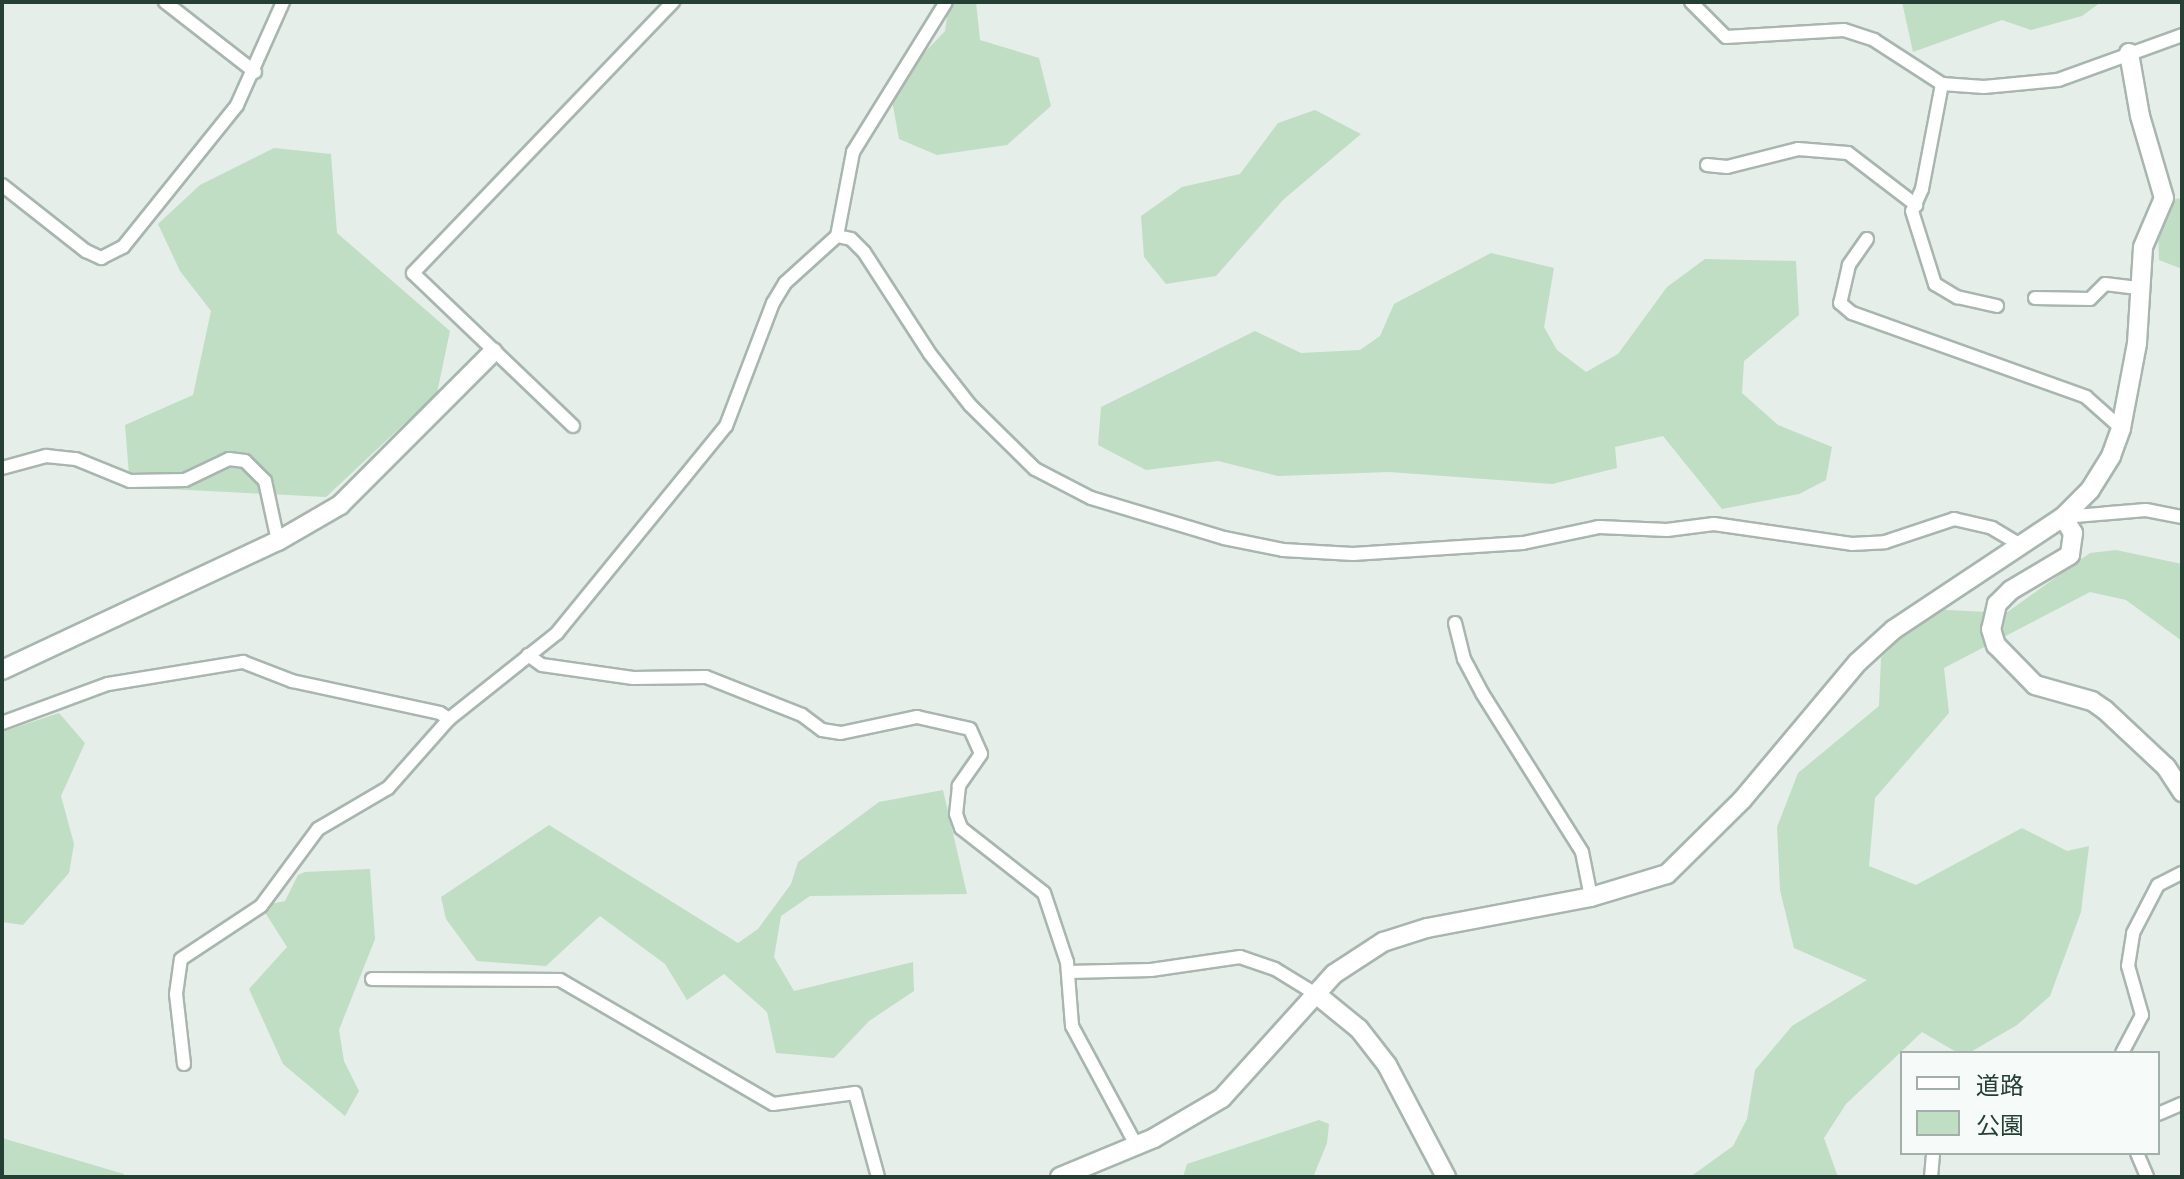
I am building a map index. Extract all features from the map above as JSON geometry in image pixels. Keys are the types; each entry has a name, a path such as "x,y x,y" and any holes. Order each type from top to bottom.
{"street":[{"path":"165,2 255,72"},
{"path":"2,185 86,251 110,256 123,247 237,105 255,72 283,2"},
{"path":"573,426 413,273 673,2"},
{"path":"184,1064 176,994 181,959 209,936 261,906 318,829 388,788 449,719 528,655 585,601 726,426 773,303 785,283 837,236 853,152 946,2"},
{"path":"1691,2 1726,37 1844,30 1874,40 1942,84 1984,87 2058,80 2182,35"},
{"path":"1060,1177 1191,1120 1222,1098 1334,974 1383,942 1427,928 1591,897 1667,874 1742,800 1858,662 1914,612 2063,517 2097,479 2121,428 2137,343 2143,247 2164,198 2140,116 2129,53"},
{"path":"1942,84 1916,205 1912,211 1935,284 1957,297 1997,306"},
{"path":"1707,165 1727,167 1798,149 1848,153 1916,205"},
{"path":"837,236 851,239 864,252 930,354 970,405 1035,469 1091,498 1224,538 1283,550 1353,554 1523,543 1599,527 1667,530 1714,524 1852,544 1885,542 1954,519 1992,528 2019,544"},
{"path":"1867,239 1849,265 1840,303 1852,313 2086,397 2121,428"},
{"path":"2035,298 2090,299 2105,284 2140,288"},
{"path":"2,670 278,541 340,505 493,352"},
{"path":"2,468 46,456 76,459 130,481 185,480 229,459 245,461 265,481 278,541"},
{"path":"2063,517 2146,510 2182,517"},
{"path":"2063,517 2073,533 2070,555 2011,590 1997,604 1991,629 1996,645 2035,685 2092,701 2105,710 2166,767 2182,792"},
{"path":"1455,623 1464,659 1482,693 1582,852 1591,897"},
{"path":"528,655 542,665 633,678 706,677 802,715 822,730 841,733 917,717 970,729 981,754 959,786 956,814 961,828 1044,893 1068,972 1072,1026 1136,1145"},
{"path":"2,723 108,684 243,662 292,681 440,713 449,719"},
{"path":"2123,1051 2142,1015 2128,966 2133,933 2158,885 2182,873"},
{"path":"1068,972 1151,970 1240,957 1275,969 1316,994 1359,1029 1387,1065 1446,1177"},
{"path":"372,979 560,980 773,1104 855,1093 878,1177"},
{"path":"2160,1113 2182,1104"},
{"path":"1931,1177 1933,1155"},
{"path":"2138,1155 2147,1177"}],"green space":[{"path":"949,2 976,2 980,40 1039,58 1051,106 1007,145 937,155 899,139 890,89 945,31"},
{"path":"1902,2 2101,2 2082,16 2031,30 2002,20 1913,52"},
{"path":"1315,110 1361,134 1284,199 1216,276 1166,284 1144,257 1141,216 1182,187 1240,174 1278,123"},
{"path":"274,148 331,154 337,233 450,331 437,393 326,497 130,487 125,425 193,395 211,311 180,271 158,224 200,185"},
{"path":"2182,198 2182,269 2159,260 2158,234 2175,199"},
{"path":"1491,253 1554,268 1544,327 1557,350 1586,372 1618,354 1667,287 1705,259 1796,261 1799,315 1744,361 1742,393 1778,425 1832,447 1826,480 1799,494 1722,509 1663,436 1615,447 1617,468 1552,484 1389,472 1278,476 1218,461 1146,470 1098,445 1101,407 1255,331 1301,353 1360,350 1380,336 1394,304"},
{"path":"2116,550 2182,564 2182,641 2126,600 2090,592 1944,668 1949,713 1875,798 1869,866 1916,885 2022,828 2067,851 2089,846 2081,912 2050,996 2017,1025 1972,1051 1955,1051 1922,1032 1846,1104 1824,1138 1838,1177 1690,1177 1733,1146 1747,1119 1755,1070 1792,1026 1867,980 1794,948 1780,890 1777,827 1798,773 1879,706 1881,658 1928,609 2006,613 2090,553"},
{"path":"59,713 85,743 61,796 74,844 69,873 23,925 2,922 2,732"},
{"path":"943,790 967,894 810,896 781,916 774,957 794,991 913,962 914,991 869,1021 834,1058 776,1053 767,1012 724,974 687,1000 665,964 600,916 546,966 477,961 446,919 441,897 549,825 738,943 758,929 791,884 798,862 879,802"},
{"path":"370,869 375,939 339,1030 344,1061 359,1091 345,1116 283,1064 249,989 287,947 261,906 285,901 298,875 305,872"},
{"path":"1319,1120 1329,1124 1327,1143 1314,1175 1183,1177 1187,1164"},
{"path":"2,1138 124,1174 124,1177 2,1177"}]}
